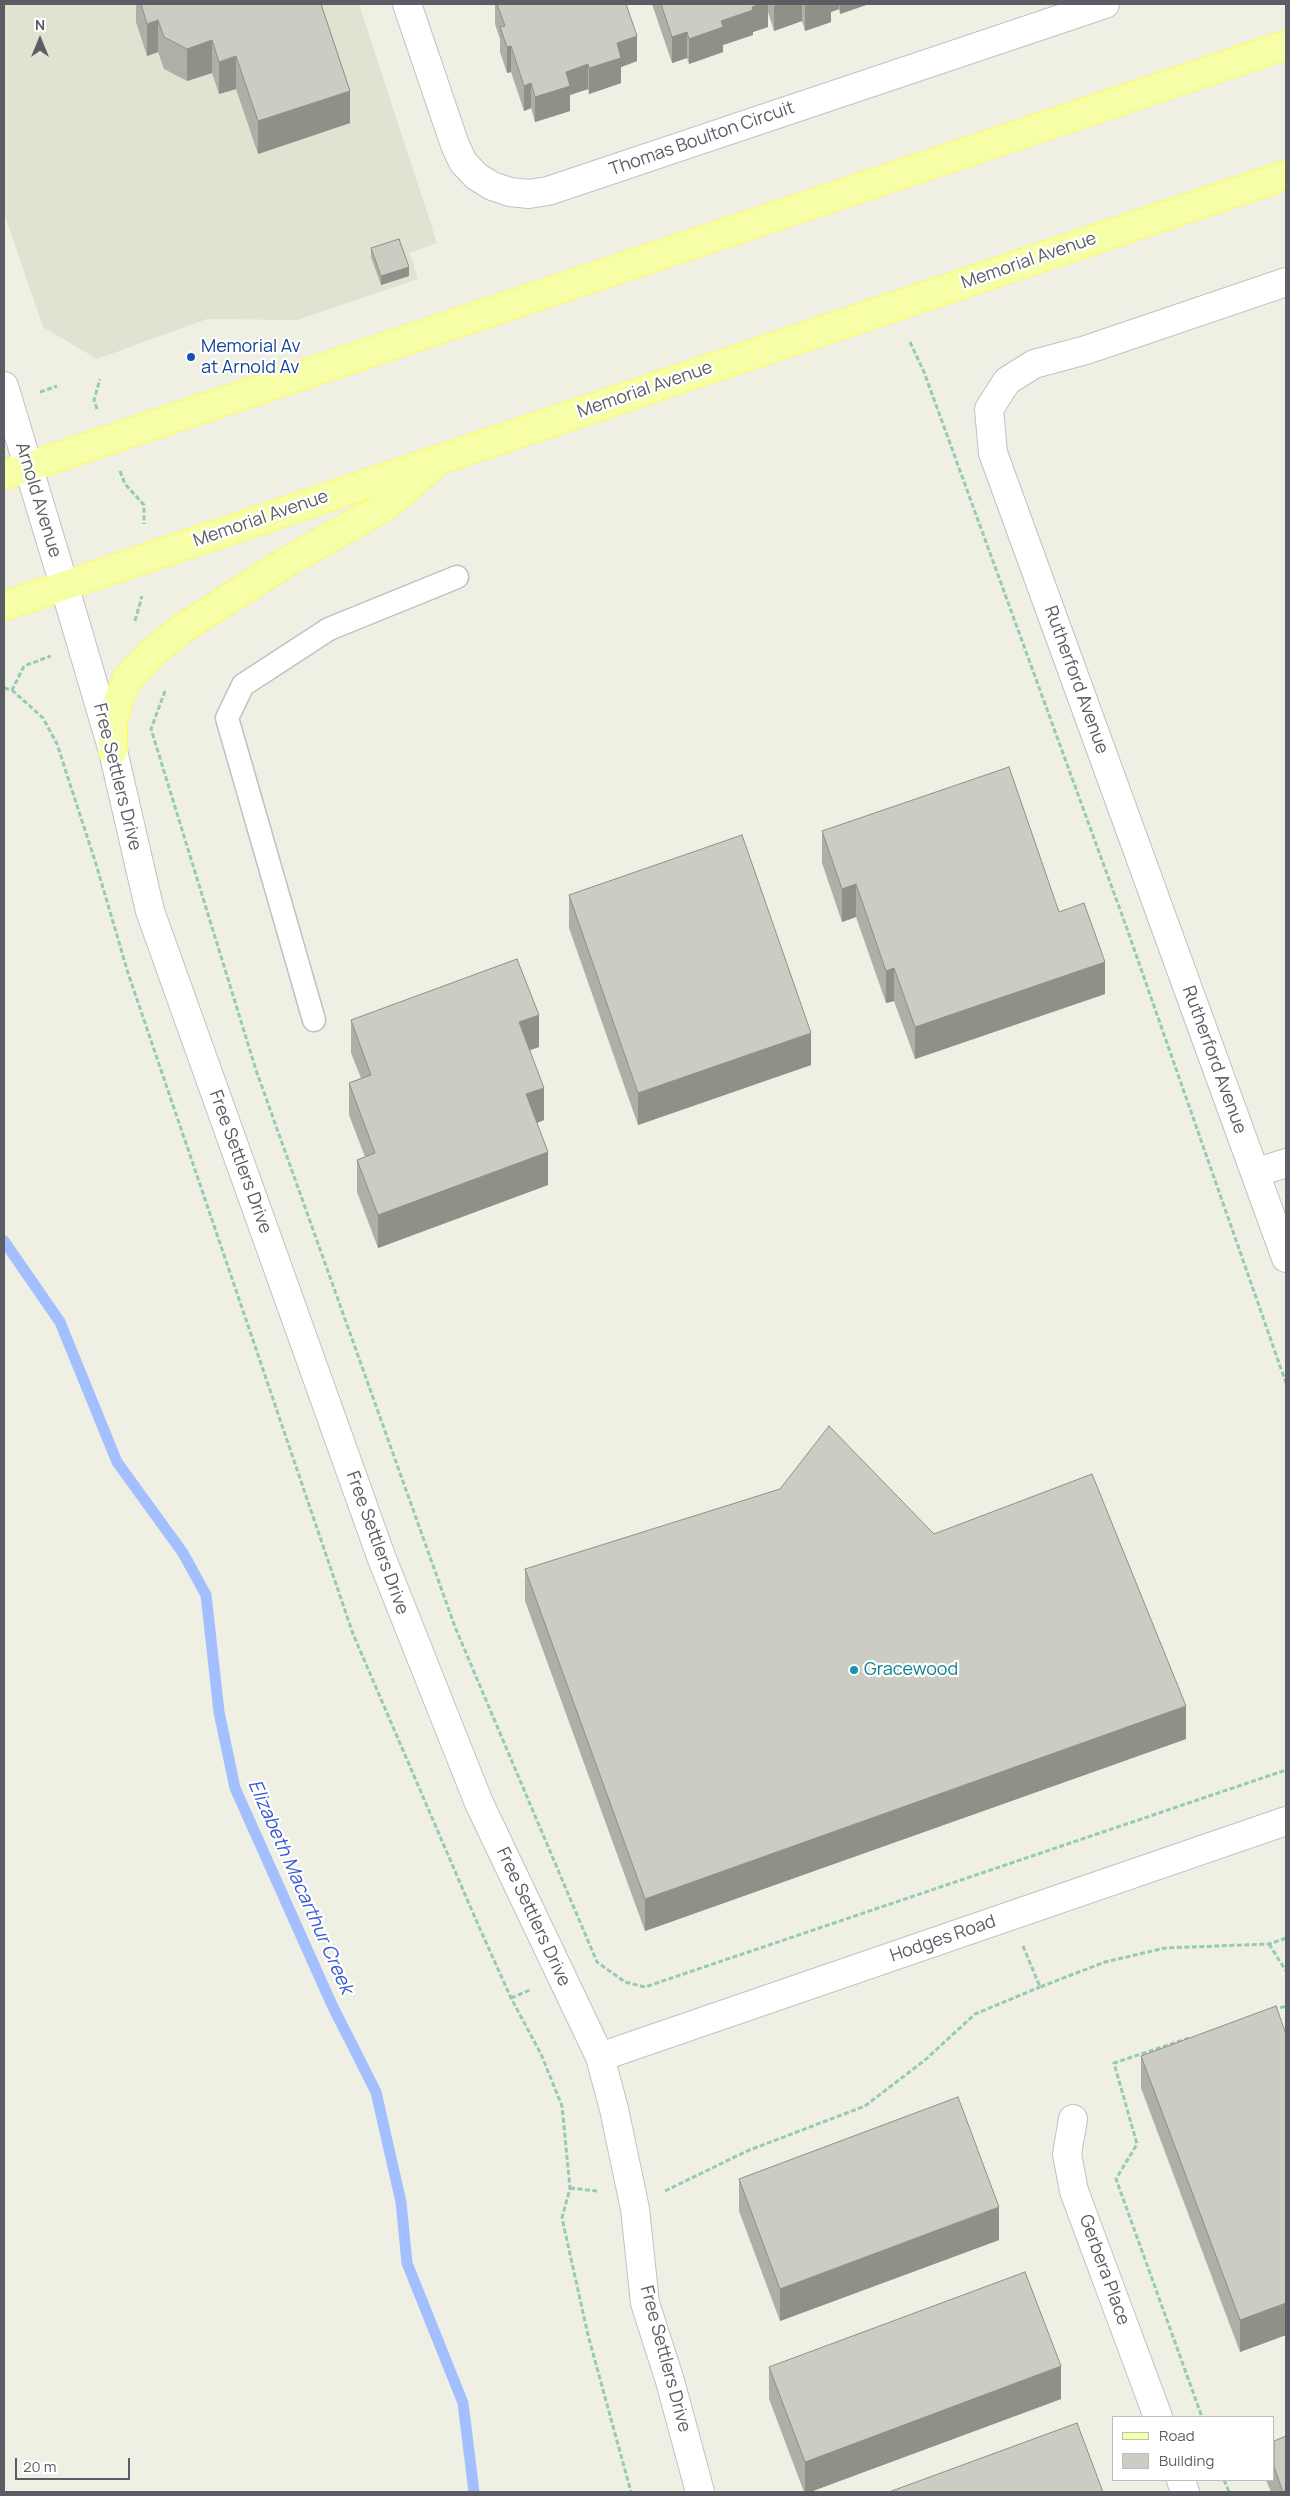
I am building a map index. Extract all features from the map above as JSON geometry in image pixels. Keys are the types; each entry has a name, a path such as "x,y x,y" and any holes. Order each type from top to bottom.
{"main road":[{"path":"16,471 1286,45"},
{"name":"Memorial Avenue","path":"4,606 1286,175"},
{"path":"113,751 113,722 118,701 127,679 152,653 183,628 284,563 387,505 440,459"}],"street":[{"name":"Thomas Boulton Circuit","path":"407,4 455,145 463,162 476,176 492,186 510,192 529,194 548,190 1105,4"},
{"name":"Rutherford Avenue","path":"1286,282 1086,350 1034,364 1007,381 989,409 994,453 1286,1258"},
{"name":"Arnold Avenue","path":"4,386 16,471 64,586"},
{"name":"Free Settlers Drive","path":"64,586 113,751 150,911 382,1558 479,1803 600,2057 614,2109 632,2194 645,2303 670,2381 700,2492"},
{"path":"1255,1173 1286,1162"},
{"name":"Hodges Road","path":"600,2057 1286,1821"},
{"name":"Gerbera Place","path":"1073,2120 1067,2154 1074,2191 1158,2416"}],"lane":[{"path":"314,1020 227,718 242,685 329,629 457,577"}],"path":[{"path":"910,342 924,372 1126,926 1286,1383"},
{"path":"94,400 100,379"},
{"path":"125,484 144,505"},
{"path":"133,629 142,598"},
{"path":"12,690 24,666"},
{"path":"166,687 151,728 256,1070 455,1627 597,1962 625,1982 645,1987 1286,1770"},
{"path":"4,688 12,690 43,718 57,744 96,864 128,973 352,1634 476,1920 512,1998 541,2054 562,2106 570,2188 562,2218 588,2335 631,2492"},
{"path":"1011,1916 1040,1987"},
{"path":"570,2188 658,2195 747,2151 865,2106 926,2060 975,2014 1105,1962 1165,1948 1269,1944 1286,1938"},
{"path":"1269,1944 1286,1971"},
{"path":"1268,2012 1286,2006"},
{"path":"1196,2036 1114,2063 1137,2144 1116,2179 1202,2416"}],"shaded area":[{"path":"4,4 359,4 437,243 410,253 418,279 297,320 207,319 97,359 43,327 4,213"}],"building":[{"path":"141,4 321,4 350,91 258,121 236,56 219,62 212,40 187,49 164,37 158,20 147,24"},
{"path":"497,4 626,4 637,36 617,43 621,58 589,68 588,64 566,72 570,86 535,97 531,83 524,86 511,46 507,47 500,27 505,26"},
{"path":"661,4 761,4 752,7 753,10 721,21 723,27 689,39 687,32 672,37"},
{"path":"399,239 409,267 381,276 371,248"},
{"path":"1009,767 1059,912 1084,903 1105,962 915,1027 894,968 886,971 856,884 842,889 822,831"},
{"path":"742,835 811,1033 638,1093 569,895"},
{"path":"517,959 539,1015 519,1022 544,1088 526,1094 548,1152 378,1215 357,1160 375,1153 349,1083 371,1075 351,1020"},
{"name":"Gracewood","path":"829,1426 934,1534 1092,1474 1186,1706 645,1899 525,1569 780,1489"},
{"path":"1276,2006 1286,2034 1286,2303 1240,2320 1141,2056"},
{"path":"958,2097 999,2207 780,2289 739,2179"},
{"path":"1025,2272 1061,2366 805,2462 769,2367"},
{"path":"1077,2423 1103,2492 889,2492"},
{"path":"1286,2436 1286,2492 1283,2492 1275,2470 1275,2441"}],"waterway":[{"name":"Elizabeth Macarthur Creek","path":"4,1241 60,1322 117,1462 183,1553 206,1595 219,1712 235,1788 332,2005 376,2092 401,2202 407,2263 463,2403 474,2492"}],"place":[{"name":"Memorial Av at Arnold Av","path":"191,357"},
{"name":"Gracewood","path":"854,1670"}]}
